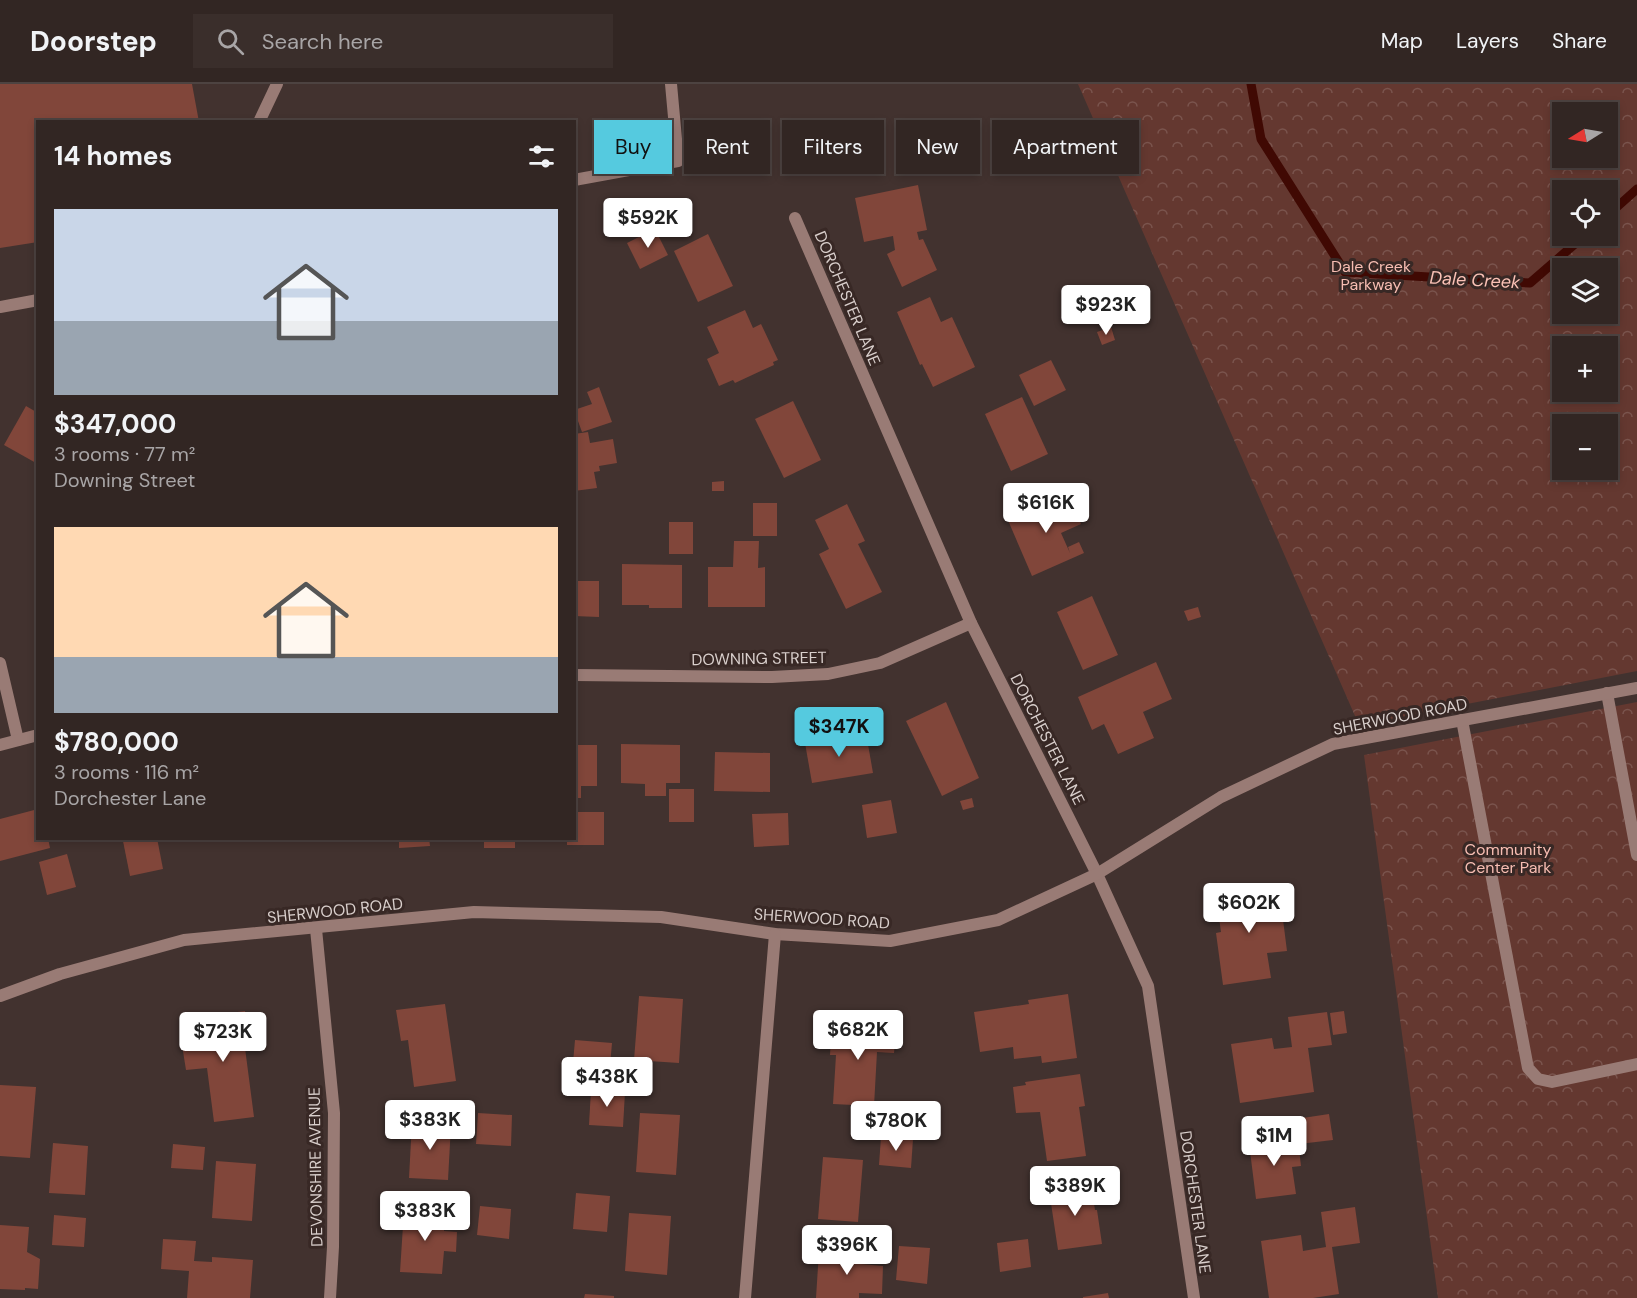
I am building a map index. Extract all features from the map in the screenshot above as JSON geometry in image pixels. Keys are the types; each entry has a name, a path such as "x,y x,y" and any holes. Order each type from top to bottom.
{"street":[{"path":"260,120 277,84"},
{"path":"576,180 678,161 671,84"},
{"name":"DORCHESTER LANE","path":"795,218 971,623 1097,874 1148,986 1194,1298"},
{"path":"0,307 36,300"},
{"name":"DOWNING STREET","path":"576,675 772,677 828,674 880,663 971,623"},
{"path":"0,663 18,740"},
{"name":"SHERWOOD ROAD","path":"0,996 60,974 184,940 474,912 661,918 775,934 890,941 998,920 1097,874 1221,797 1334,744 1637,688"},
{"path":"1607,693 1637,855"},
{"path":"1462,720 1528,1068 1538,1079 1552,1082 1637,1064"},
{"path":"0,745 36,736"},
{"name":"DEVONSHIRE AVENUE","path":"316,929 334,1113 333,1248 330,1298"},
{"path":"745,1298 775,934"}],"green space":[{"name":"Dale Creek Parkway","path":"1078,84 1637,84 1637,671 1359,725 1117,174 1139,174 1139,120 1094,120"},
{"name":"Community Center Park","path":"1637,702 1637,1298 1438,1298 1364,755"}],"building":[{"path":"0,84 192,84 199,120 36,120 36,242 0,248"},
{"path":"918,185 927,230 917,232 919,240 923,239 937,270 902,287 887,254 895,250 893,236 864,242 855,198"},
{"path":"655,229 668,255 640,269 627,243"},
{"path":"708,234 733,286 698,302 674,251"},
{"path":"930,297 941,322 952,317 975,367 933,387 922,364 920,365 897,312"},
{"path":"745,310 753,328 761,324 778,360 773,362 774,365 735,383 733,380 719,386 707,359 719,353 707,327"},
{"path":"1111,327 1115,340 1102,345 1097,332"},
{"path":"1051,360 1066,390 1034,406 1019,375"},
{"path":"599,387 612,422 582,432 576,409 592,404 587,392"},
{"path":"1022,397 1048,454 1011,471 985,414"},
{"path":"793,401 821,460 784,478 755,419"},
{"path":"26,406 36,412 36,463 4,445"},
{"path":"588,432 590,443 613,439 617,463 599,466 600,471 594,472 597,488 576,491 576,434"},
{"path":"724,481 724,491 712,491 712,482"},
{"path":"1069,496 1081,524 1061,533 1070,553 1068,547 1079,542 1084,553 1032,576 1007,518 1047,501 1049,505"},
{"path":"753,503 777,503 777,536 753,536"},
{"path":"847,504 865,541 858,544 882,592 846,609 819,554 829,549 815,520"},
{"path":"669,522 693,522 693,554 669,554"},
{"path":"734,541 759,541 758,568 765,567 765,607 708,607 708,567 733,567"},
{"path":"622,564 682,565 682,608 622,605"},
{"path":"576,581 599,581 599,617 576,616"},
{"path":"1092,596 1118,655 1083,670 1057,612"},
{"path":"1198,607 1201,617 1188,621 1184,611"},
{"path":"1156,662 1172,699 1143,712 1154,738 1118,754 1104,724 1092,730 1078,697"},
{"path":"946,702 979,778 942,796 906,721"},
{"path":"866,733 873,773 812,783 805,743"},
{"path":"621,744 680,745 680,783 666,783 666,796 645,796 645,784 621,783"},
{"path":"576,745 597,745 597,786 581,786 581,798 576,798"},
{"path":"715,752 770,753 770,792 714,791"},
{"path":"669,789 694,789 694,822 669,822"},
{"path":"972,798 974,807 963,810 960,801"},
{"path":"891,800 897,833 867,838 862,805"},
{"path":"36,810 36,840 48,840 50,848 0,861 0,819"},
{"path":"576,812 604,812 604,845 567,845 567,840 576,840"},
{"path":"788,813 789,845 754,847 752,814"},
{"path":"157,840 163,869 130,876 123,841"},
{"path":"399,840 429,840 430,846 399,848"},
{"path":"484,840 515,840 515,848 484,848"},
{"path":"67,854 76,887 47,895 39,862"},
{"path":"1279,888 1287,951 1267,953 1271,978 1223,985 1216,933 1221,932 1216,896"},
{"path":"1068,994 1077,1058 1042,1063 1041,1056 1014,1059 1013,1047 980,1052 974,1012 1029,1004 1028,1000"},
{"path":"639,996 683,999 679,1063 634,1060"},
{"path":"445,1004 456,1081 414,1087 408,1040 401,1041 396,1010"},
{"path":"245,1011 249,1048 245,1048 254,1117 214,1122 207,1068 186,1070 182,1045 188,1033 201,1032 199,1017"},
{"path":"1344,1011 1347,1033 1333,1035 1330,1013"},
{"path":"1327,1012 1332,1045 1308,1048 1314,1092 1240,1103 1231,1044 1272,1038 1274,1049 1292,1047 1288,1017"},
{"path":"832,1023 880,1026 880,1031 896,1032 894,1053 877,1052 874,1106 833,1104 836,1055 830,1055"},
{"path":"575,1040 612,1043 609,1077 572,1074"},
{"path":"1080,1074 1085,1106 1079,1107 1086,1156 1047,1161 1040,1112 1016,1113 1013,1087 1026,1085 1025,1082"},
{"path":"0,1085 36,1087 30,1158 0,1156"},
{"path":"591,1090 625,1092 623,1127 589,1125"},
{"path":"478,1113 512,1115 511,1146 476,1144"},
{"path":"640,1113 680,1115 676,1175 636,1172"},
{"path":"1329,1114 1333,1140 1299,1144 1296,1119"},
{"path":"412,1122 451,1125 448,1180 409,1178"},
{"path":"881,1137 913,1139 911,1168 879,1165"},
{"path":"1287,1138 1288,1141 1298,1140 1301,1166 1292,1167 1296,1194 1256,1199 1249,1143"},
{"path":"53,1143 88,1146 85,1195 49,1193"},
{"path":"173,1144 205,1147 203,1170 171,1168"},
{"path":"823,1157 863,1160 858,1222 818,1219"},
{"path":"216,1161 256,1164 252,1221 212,1218"},
{"path":"1091,1184 1102,1244 1058,1250 1049,1190"},
{"path":"576,1193 610,1196 607,1232 573,1229"},
{"path":"480,1206 511,1209 509,1239 477,1235"},
{"path":"1355,1207 1360,1243 1332,1247 1339,1294 1313,1298 1269,1298 1261,1241 1301,1235 1303,1251 1326,1247 1321,1212"},
{"path":"404,1210 445,1212 444,1231 457,1232 456,1252 444,1251 442,1274 400,1272"},
{"path":"629,1213 671,1216 667,1275 625,1271"},
{"path":"54,1215 86,1218 84,1247 52,1245"},
{"path":"0,1225 29,1227 27,1252 40,1259 38,1289 0,1289"},
{"path":"163,1239 196,1241 194,1261 212,1262 212,1257 253,1260 250,1298 187,1298 189,1271 161,1269"},
{"path":"1028,1239 1031,1267 1000,1272 997,1243"},
{"path":"899,1246 930,1248 927,1284 896,1280"},
{"path":"819,1251 862,1254 861,1264 883,1266 882,1294 859,1293 859,1298 816,1298"},
{"path":"1108,1293 1109,1298 1083,1298 1083,1297"},
{"path":"585,1294 614,1296 614,1298 584,1298"}],"waterway":[{"name":"Dale Creek","path":"1251,84 1261,139 1345,272 1530,283 1573,246"},
{"name":"Dale Creek","path":"1618,206 1637,189"}]}
